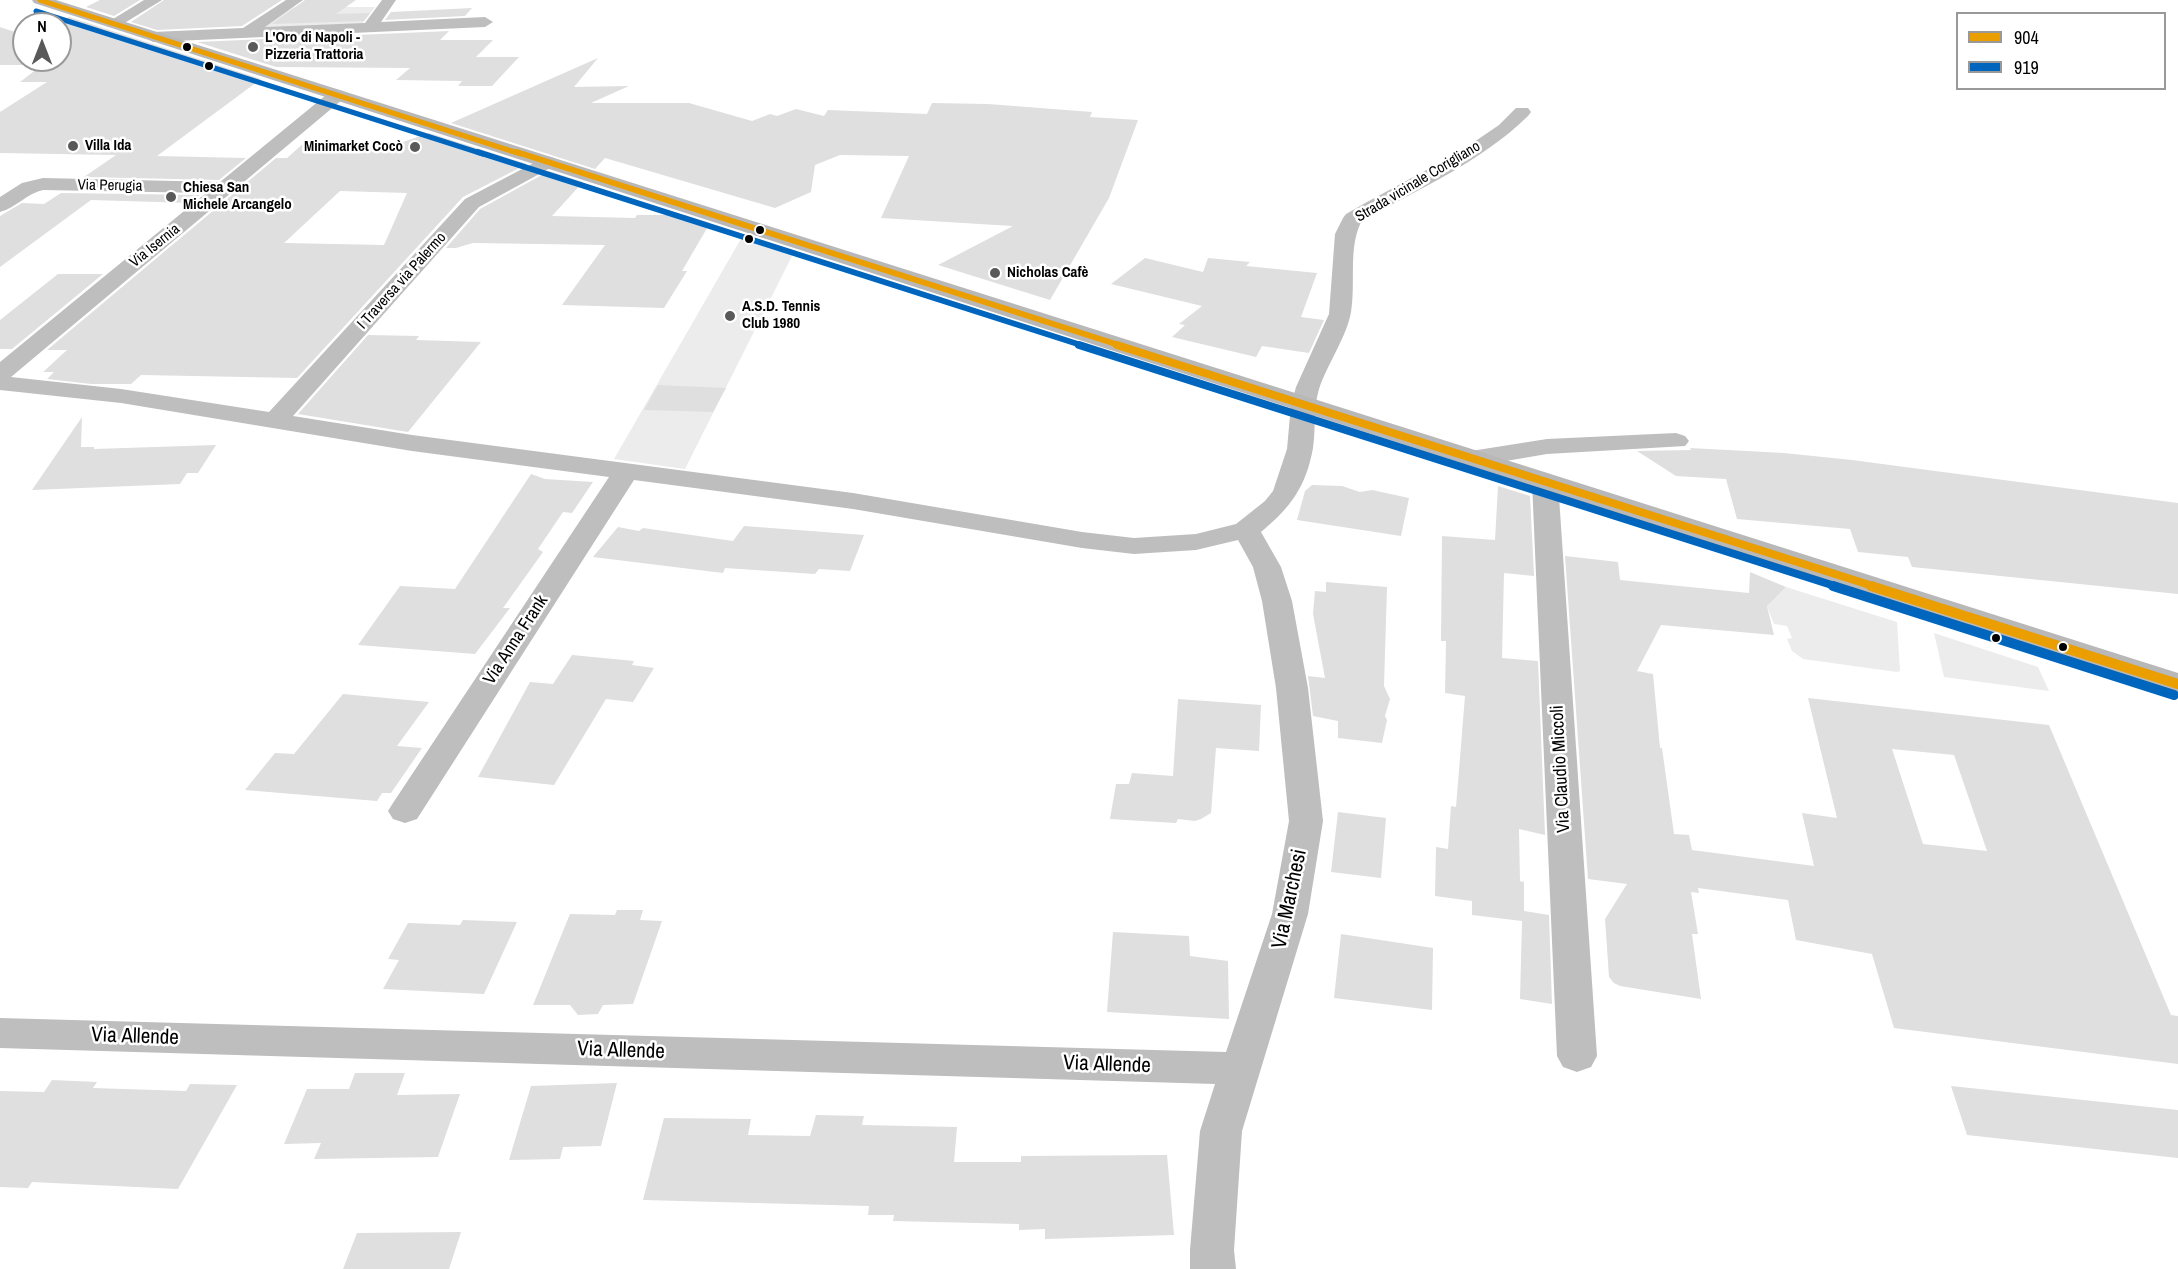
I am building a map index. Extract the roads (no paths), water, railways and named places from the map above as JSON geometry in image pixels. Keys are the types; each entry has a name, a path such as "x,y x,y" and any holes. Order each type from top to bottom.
{"main road":[{"path":"40,0 2178,684"}],"street":[{"path":"113,24 155,0"},
{"path":"246,33 296,0"},
{"path":"370,27 389,0"},
{"path":"153,37 485,22"},
{"name":"Via Isernia","path":"0,407 6,381 225,188 337,96"},
{"name":"Strada vicinale Corigliano","path":"1246,530 1275,507 1286,491 1300,449 1303,405 1308,387 1340,314 1345,234 1353,219 1450,165 1513,123 1522,112"},
{"name":"I Traversa via Palermo","path":"274,422 472,203 547,162"},
{"name":"Via Perugia","path":"0,206 29,187 43,184 225,188"},
{"path":"6,381 121,396 412,443 853,501 1082,540 1134,546 1196,543 1246,530"},
{"path":"1471,459 1516,448 1584,442 1676,441"},
{"name":"Via Anna Frank","path":"405,811 627,470"},
{"name":"Via Claudio Miccoli","path":"1545,482 1577,1056"},
{"name":"Via Marchesi","path":"1213,1269 1212,1250 1221,1131 1290,914 1306,821 1292,688 1277,601 1267,567 1246,530"},
{"name":"Via Allende","path":"0,1033 1242,1069"}],"place":[{"name":"L'Oro di Napoli - Pizzeria Trattoria","path":"253,47"},
{"name":"Villa Ida","path":"73,146"},
{"name":"Minimarket Cocò","path":"415,147"},
{"name":"Chiesa San Michele Arcangelo","path":"171,197"},
{"name":"Nicholas Cafè","path":"995,273"},
{"name":"A.S.D. Tennis Club 1980","path":"730,316"}]}
